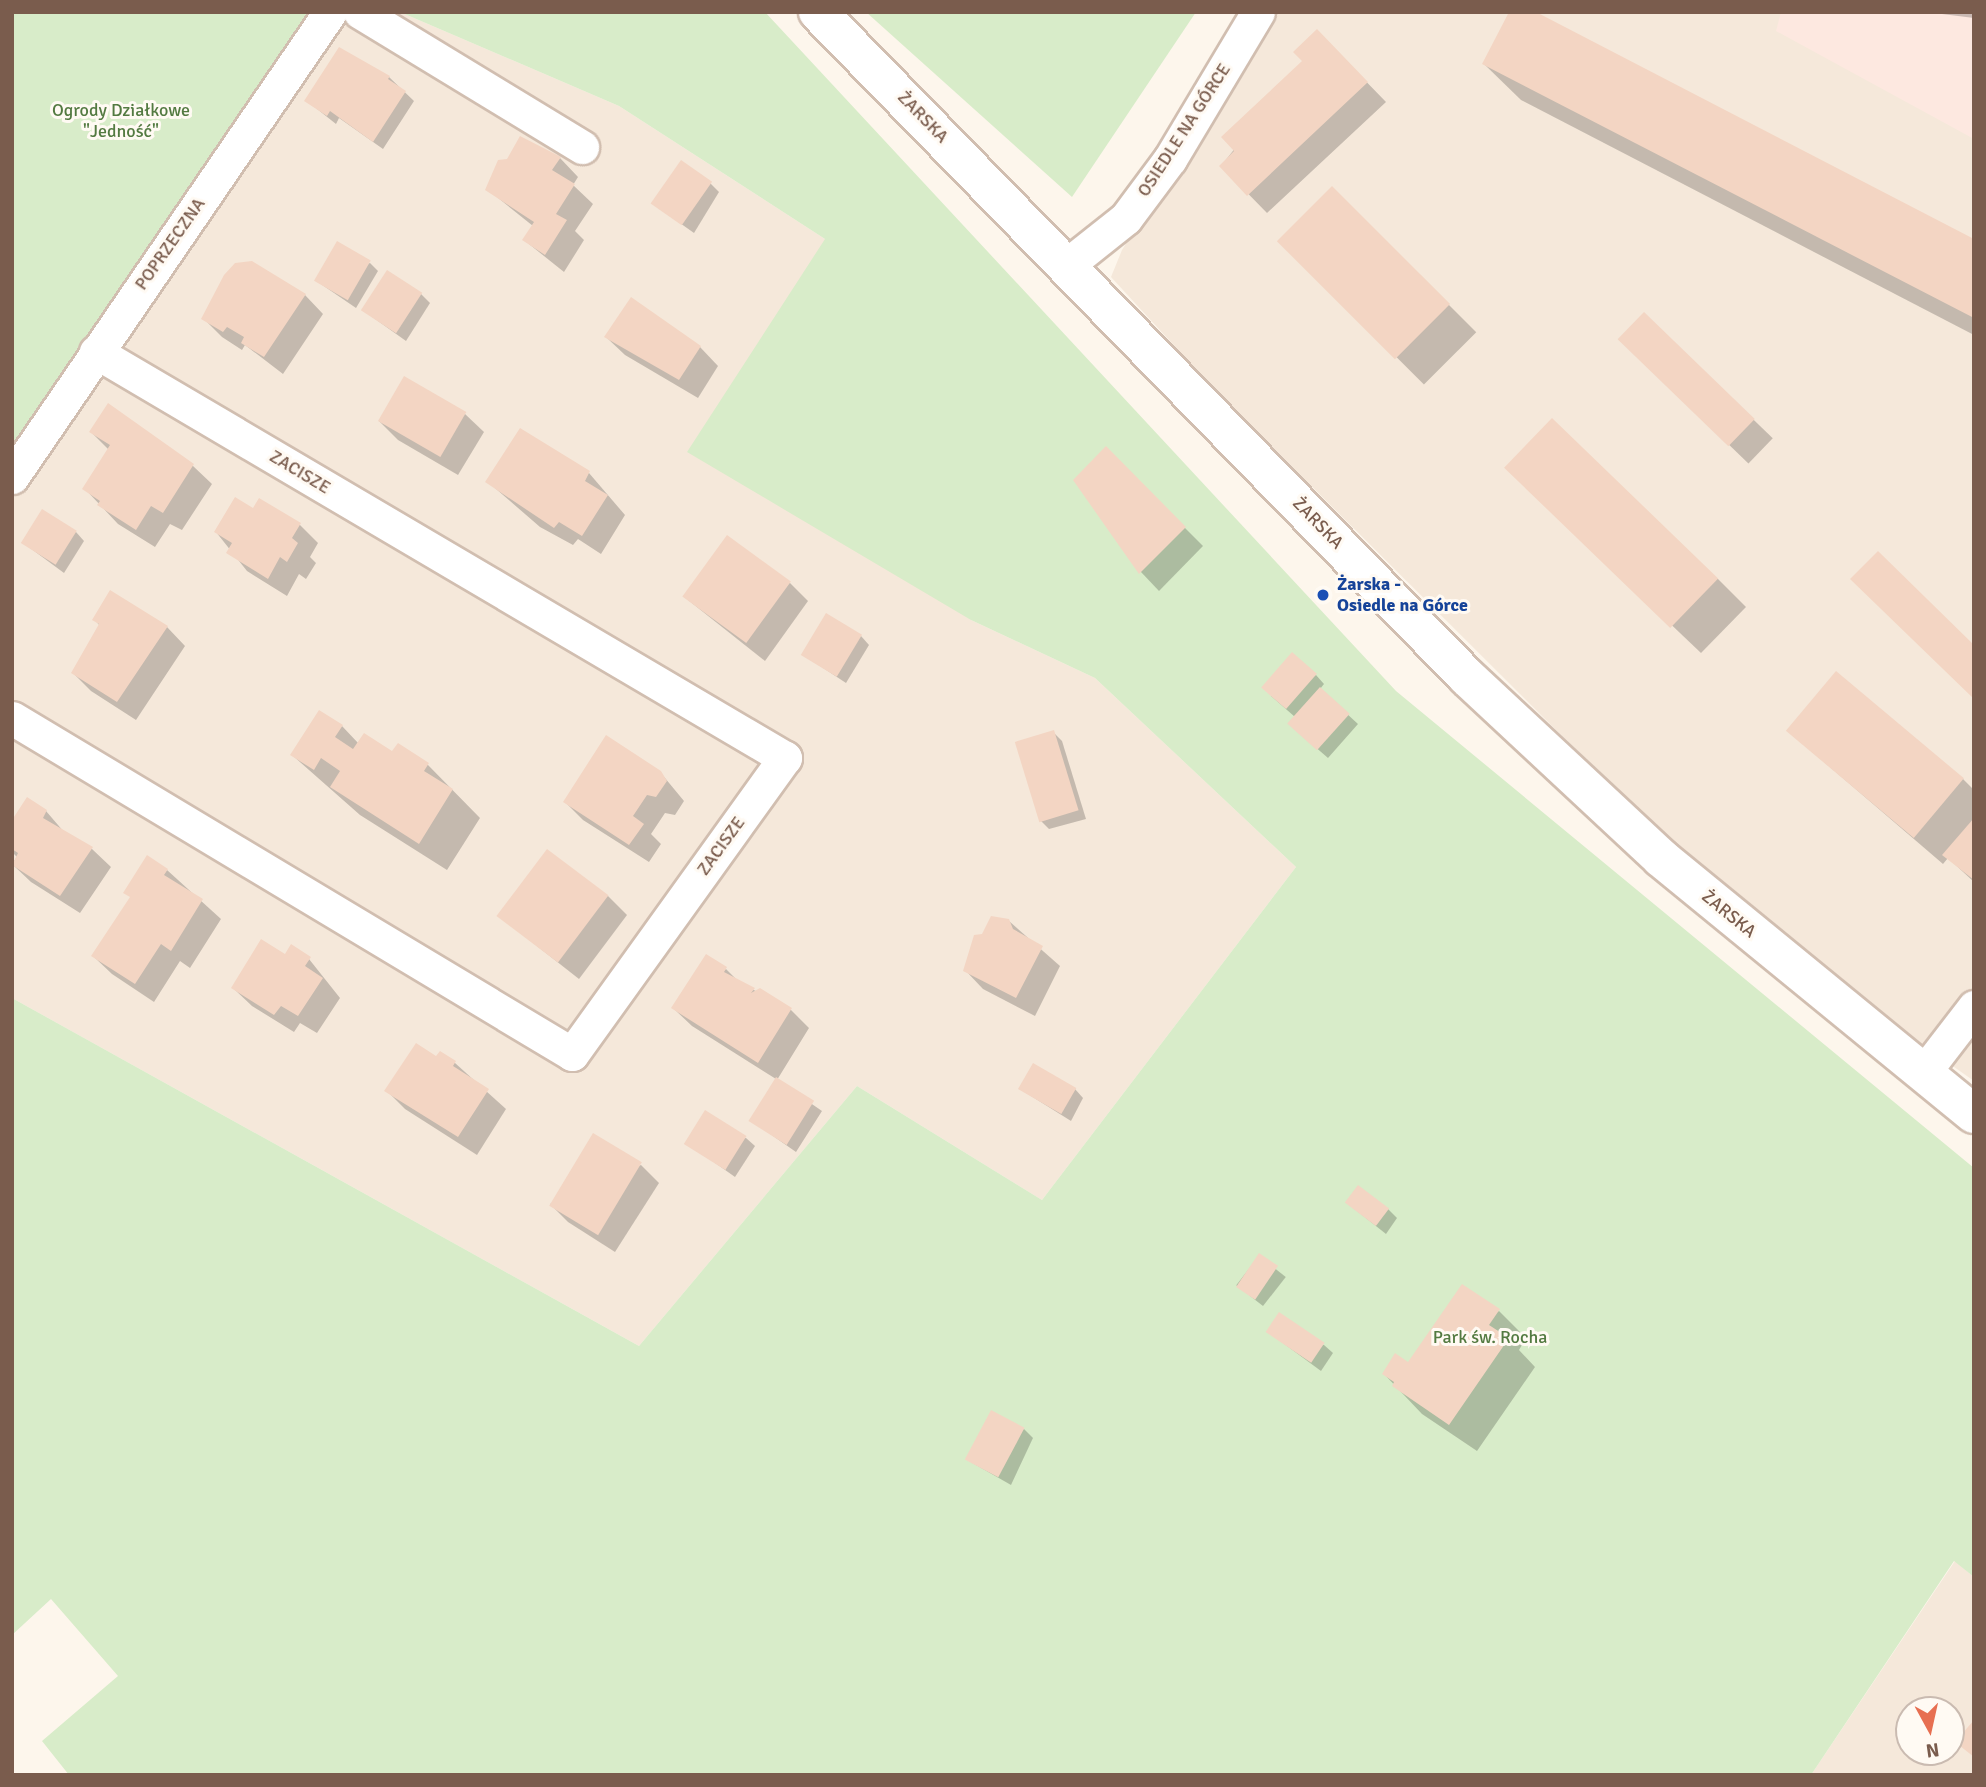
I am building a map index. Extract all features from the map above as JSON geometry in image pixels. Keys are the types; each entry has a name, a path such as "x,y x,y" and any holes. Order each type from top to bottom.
{"street":[{"name":"POPRZECZNA","path":"12,477 330,12"},
{"path":"360,12 582,147"},
{"name":"ŻARSKA","path":"818,12 1068,265 1467,677 1661,858 1974,1114"},
{"name":"OSIEDLE NA GÓRCE","path":"1068,265 1126,218 1170,159 1258,12"},
{"name":"ZACISZE","path":"12,718 572,1054 785,758 96,352"},
{"path":"1924,1072 1974,1007"}],"shaded area":[{"path":"325,12 400,12 619,106 825,239 971,620 1095,678 1296,867 1042,1200 857,1086 639,1346 12,998 12,475"},
{"path":"1268,12 1974,12 1974,1081 1893,1024 1675,843 1555,729 1215,390 1111,277 1122,250"},
{"path":"1781,12 1974,12 1974,139 1776,31"},
{"path":"1955,1561 1974,1577 1974,1775 1811,1775"}],"green space":[{"name":"Ogrody Działkowe \"Jedność\"","path":"12,12 325,12 12,475"},
{"name":"Park św. Rocha","path":"400,12 765,12 1396,691 1974,1168 1974,1577 1954,1561 1811,1775 69,1775 42,1741 118,1676 51,1599 12,1635 12,998 639,1346 857,1086 1042,1200 1296,867 1095,678 971,620 687,452 825,239 619,106"},
{"path":"866,12 1196,12 1072,197"}],"building":[{"path":"1509,12 1536,12 1974,239 1974,318 1482,64"},
{"path":"1317,29 1368,82 1247,196 1219,166 1234,151 1221,137 1302,61 1293,52"},
{"path":"339,47 390,76 388,79 406,91 373,142 330,111 327,116 304,101"},
{"path":"520,136 561,157 552,170 575,184 556,214 567,220 545,255 522,240 534,222 485,190 498,160 507,159"},
{"path":"681,160 712,182 682,225 651,203"},
{"path":"1332,186 1450,304 1395,359 1277,241"},
{"path":"337,241 371,260 348,300 314,281"},
{"path":"252,261 306,294 264,357 241,343 244,337 227,327 223,332 201,319 224,275 235,263"},
{"path":"387,270 422,293 396,333 361,310"},
{"path":"631,297 701,346 679,380 604,337"},
{"path":"1644,312 1755,419 1728,446 1618,339"},
{"path":"404,376 466,412 440,457 378,421"},
{"path":"108,403 194,464 163,513 151,506 136,530 97,505 100,501 82,489 110,445 89,432"},
{"path":"1552,418 1718,578 1670,628 1504,468"},
{"path":"520,428 590,471 585,481 608,495 582,536 559,522 554,528 485,482"},
{"path":"1106,446 1186,527 1139,574 1073,480"},
{"path":"235,497 253,508 259,498 301,523 292,538 298,543 287,562 280,557 268,579 226,553 232,543 214,532"},
{"path":"42,509 77,531 56,565 21,543"},
{"path":"727,535 791,581 746,643 682,596"},
{"path":"1878,551 1974,645 1974,699 1850,579"},
{"path":"110,590 168,626 117,702 71,673 99,624 92,620"},
{"path":"826,613 862,635 837,677 801,655"},
{"path":"1292,652 1317,674 1286,709 1261,687"},
{"path":"1836,671 1964,778 1914,838 1786,731"},
{"path":"1320,687 1350,714 1317,750 1287,723"},
{"path":"319,710 343,725 335,737 353,749 364,733 392,751 398,743 429,763 424,771 453,789 419,844 330,787 340,771 321,758 314,770 290,755"},
{"path":"1054,730 1079,810 1039,822 1015,742"},
{"path":"606,735 661,771 667,781 656,797 647,795 633,816 644,824 629,845 563,802"},
{"path":"27,797 47,810 43,818 93,847 60,896 12,865 18,853 12,849 12,820"},
{"path":"1974,818 1974,880 1942,855"},
{"path":"547,849 608,895 558,962 496,916"},
{"path":"147,855 168,869 164,875 203,899 171,951 161,944 135,984 91,956 130,897 123,893"},
{"path":"991,916 1009,919 1013,929 1043,946 1016,998 963,971 974,935 982,934"},
{"path":"261,939 285,954 291,944 311,957 305,966 323,978 298,1016 281,1006 274,1015 231,988"},
{"path":"706,954 727,967 724,972 755,988 751,993 760,988 792,1008 758,1063 671,1008"},
{"path":"416,1043 436,1056 440,1051 456,1061 453,1066 489,1089 458,1137 384,1091"},
{"path":"1033,1063 1076,1088 1061,1114 1018,1089"},
{"path":"776,1077 814,1101 787,1145 748,1121"},
{"path":"705,1110 747,1136 725,1170 684,1144"},
{"path":"593,1133 642,1162 598,1235 549,1206"},
{"path":"1358,1185 1389,1208 1376,1226 1345,1203"},
{"path":"1259,1253 1278,1266 1255,1300 1236,1287"},
{"path":"1462,1284 1500,1309 1489,1325 1509,1338 1449,1425 1392,1386 1394,1382 1382,1374 1395,1353 1408,1362"},
{"path":"1279,1312 1325,1343 1311,1363 1266,1332"},
{"path":"991,1410 1025,1428 998,1477 965,1459"},
{"path":"1974,1720 1974,1757 1965,1750 1965,1730"}],"place":[{"name":"Żarska - Osiedle na Górce","path":"1323,595"}]}
